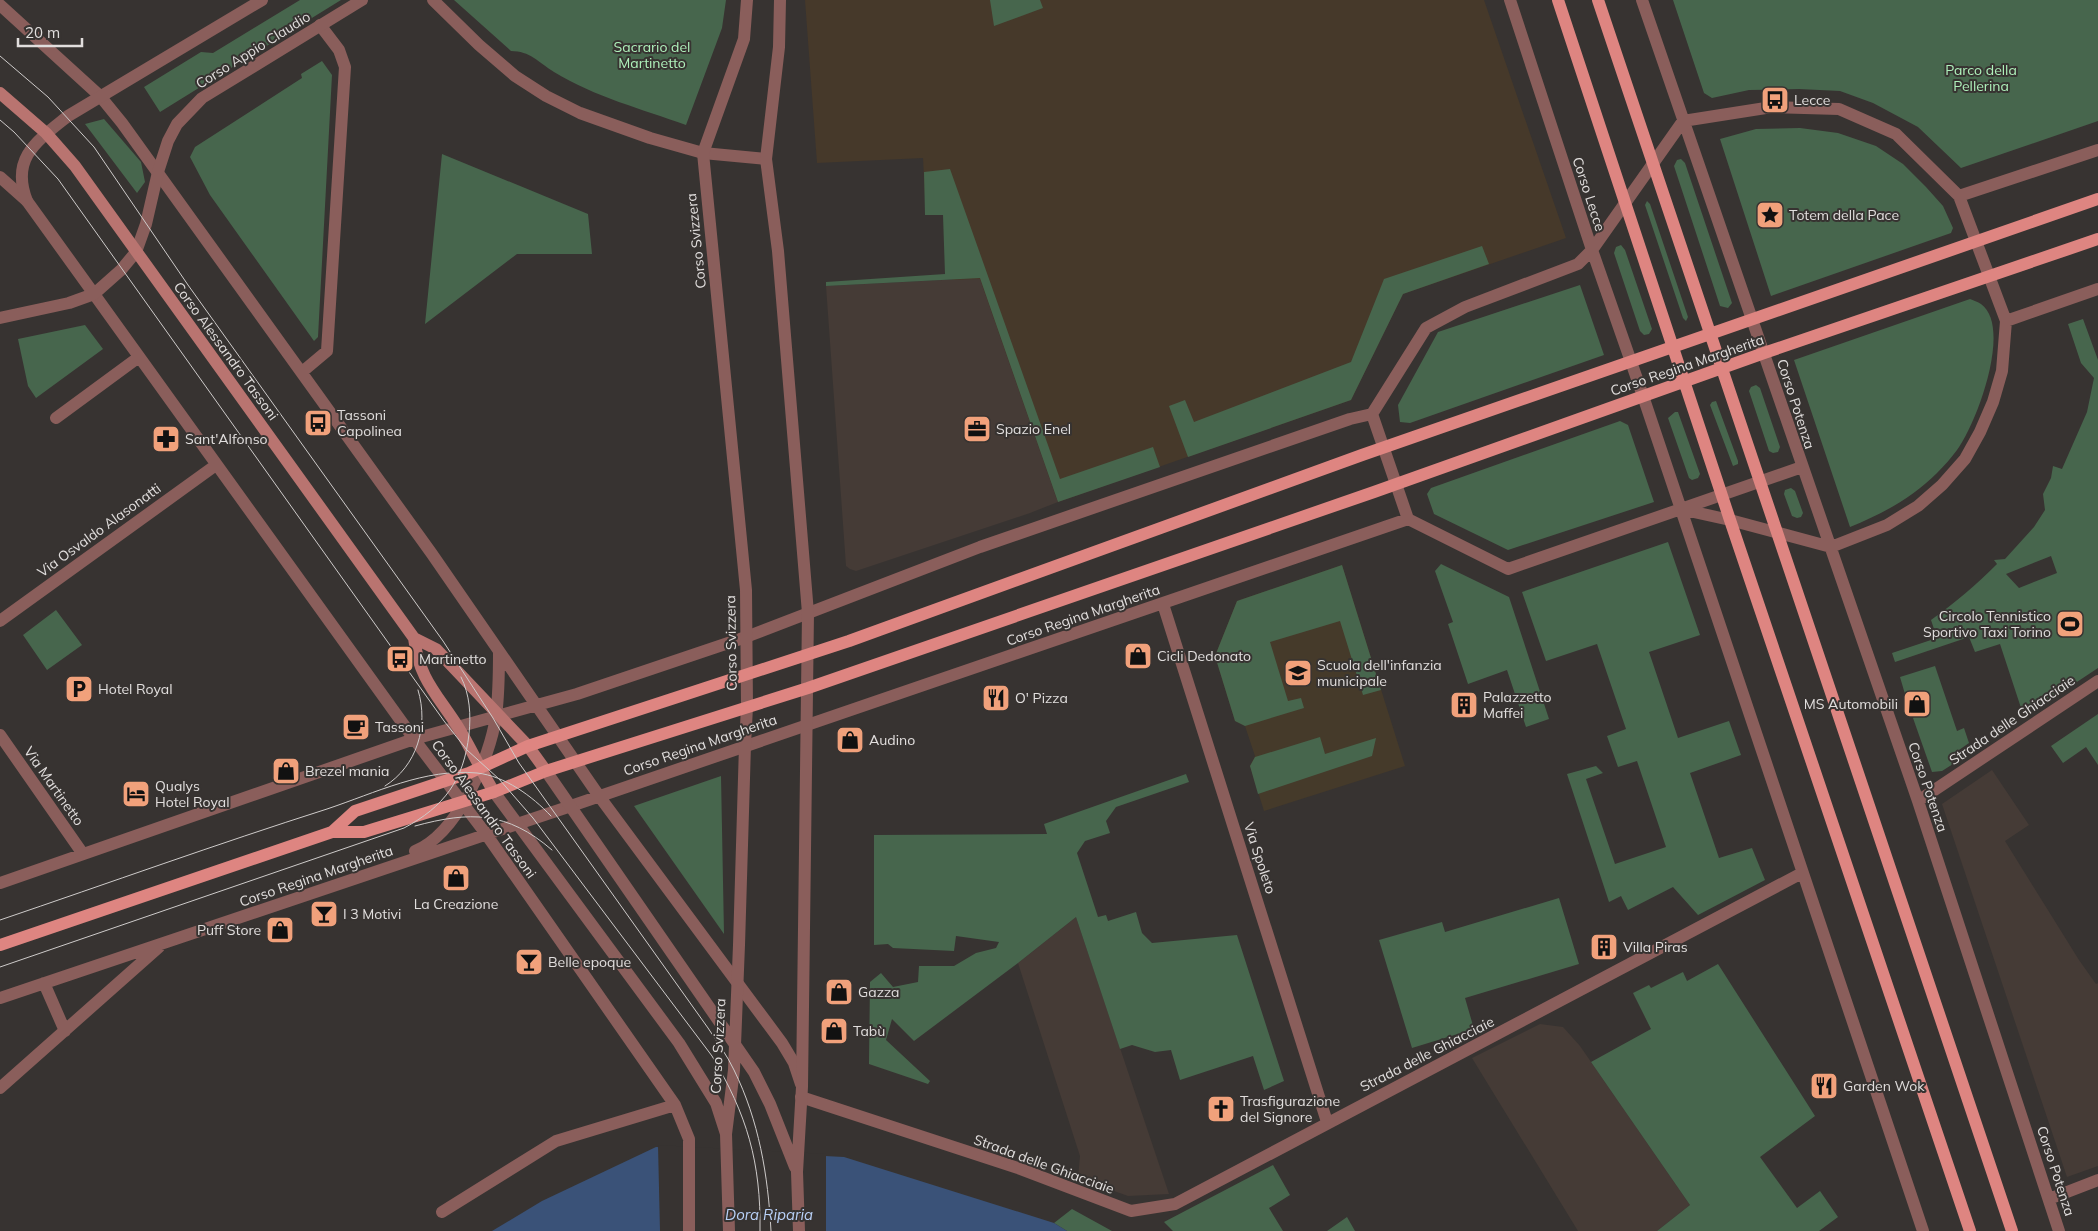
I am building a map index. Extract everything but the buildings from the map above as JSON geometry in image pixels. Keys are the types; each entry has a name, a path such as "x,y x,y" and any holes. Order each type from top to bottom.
{"main road":[{"path":"1558,0 1730,520 1970,1231"},
{"path":"1598,0 2012,1231"},
{"name":"Corso Alessandro Tassoni","path":"0,93 46,133 75,166 414,638 418,664 424,677 458,728 494,792"},
{"name":"Corso Regina Margherita","path":"332,832 355,811 480,768 528,746 849,640 1383,448 2098,200"},
{"name":"Corso Regina Margherita","path":"0,945 332,832 364,832 494,792 575,761 808,688 2098,238"},
{"name":"Corso Alessandro Tassoni","path":"414,638 436,649 497,716 528,746 546,771"}],"street":[{"path":"27,201 20,174 31,150 46,133 100,96 262,0"},
{"name":"Corso Appio Claudio","path":"136,252 146,224 158,172 168,141 177,124 188,111 202,98 362,0"},
{"path":"433,0 479,46 515,76 546,96 580,113 650,138 703,152 766,159"},
{"name":"Corso Svizzera","path":"726,1138 734,1070 745,745 748,707 746,590 703,152 744,39 747,0"},
{"path":"780,0 778,47 766,159 778,251 808,613 801,1092 797,1172 799,1231"},
{"name":"Corso Lecce","path":"1510,0 1592,250 1643,396"},
{"path":"1642,0 1764,353"},
{"path":"0,5 100,96 158,172 302,372 599,796 782,1043 794,1063 801,1092"},
{"path":"302,372 327,351 345,67 338,50 320,26"},
{"path":"0,883 414,740 537,706 746,637 980,547 1350,419 1372,414 1426,328 1464,307 1578,264 1592,250 1683,121 1772,107 1839,109 1896,134 1959,196 2006,321 2002,371 1994,402 1965,459 1942,485 1918,506 1887,525 1831,547 1730,520 1680,509"},
{"path":"1959,196 2098,150"},
{"name":"Corso Alessandro Tassoni","path":"0,177 27,201 414,740 486,834 675,1105 689,1138 689,1231"},
{"path":"0,318 69,303 94,294 121,270 136,252"},
{"path":"2006,321 2098,289"},
{"name":"Corso Potenza","path":"1764,353 1918,801 2059,1231"},
{"path":"56,418 139,357"},
{"path":"1643,396 1923,1231"},
{"path":"1372,414 1408,519 1508,569 1802,466"},
{"name":"Via Osvaldo Alasonatti","path":"0,620 216,465"},
{"name":"Corso Regina Margherita","path":"0,998 571,806 1408,519"},
{"name":"Via Spoleto","path":"1163,604 1327,1122"},
{"path":"389,867 401,857 426,846 436,839 445,830 463,802 480,768 497,716 500,689 499,651"},
{"name":"Strada delle Ghiacciaie","path":"1918,801 2098,681"},
{"name":"Via Martinetto","path":"0,735 83,854"},
{"name":"Corso Alessandro Tassoni","path":"546,771 754,1072 785,1139 797,1172"},
{"name":"Corso Alessandro Tassoni","path":"494,792 678,1043 716,1103 726,1138"},
{"name":"Strada delle Ghiacciaie","path":"801,1092 1018,1168 1131,1211 1175,1204 1327,1122 1802,873"},
{"path":"0,1088 163,944"},
{"path":"44,984 65,1031"},
{"path":"442,1212 556,1141 675,1105"},
{"path":"726,1138 729,1231"},
{"path":"2049,1199 2098,1180"}],"shaded area":[{"path":"805,0 1484,0 1566,238 1403,294 1351,400 1058,502 980,279 953,280 949,197 925,197 923,158 817,163"},
{"path":"980,278 1058,502 856,571 850,569 846,566 826,286"},
{"name":"Scuola dell'infanzia municipale","path":"1342,565 1405,766 1264,811 1250,766 1255,756 1245,726 1235,721 1215,656 1237,601"},
{"path":"1992,770 2029,825 2005,841 2079,960 2096,984 2098,983 2098,1166 2067,1177 1942,804"},
{"path":"1076,917 1169,1194 1128,1196 1078,1178 1080,1156 1018,963"},
{"path":"1540,1024 1563,1027 1580,1046 1690,1205 1657,1231 1578,1231 1472,1058"}],"green space":[{"path":"300,0 341,0 160,112 144,87 201,52 213,53"},
{"name":"Sacrario del Martinetto","path":"454,0 726,0 722,28 686,125 602,96 570,81 529,55 518,51 511,51"},
{"path":"990,0 1040,0 1043,8 994,26"},
{"name":"Parco della Pellerina","path":"1673,0 2098,0 2098,121 1961,168 1918,127 1873,103 1840,91 1799,89 1749,90 1712,98 1704,93"},
{"path":"322,61 332,75 318,337 314,341 210,195 190,157 195,147 302,78 301,74"},
{"path":"104,119 141,162 145,182 137,193 85,124"},
{"path":"1800,128 1838,133 1876,146 1903,164 1943,206 1953,228 1951,233 1771,296 1720,139 1756,129"},
{"path":"442,154 588,214 592,254 517,254 425,324"},
{"path":"1681,159 1685,163 1732,303 1728,308 1720,306 1674,166 1677,160"},
{"path":"950,169 1060,479 1153,447 1160,467 1058,502 980,278 826,286 826,282 945,274 943,215 925,215 924,172"},
{"path":"1647,201 1650,204 1688,317 1686,321 1683,318 1645,205"},
{"path":"1621,245 1625,250 1652,329 1649,334 1644,335 1640,331 1614,253 1616,247"},
{"path":"1482,246 1489,264 1403,294 1351,400 1188,457 1169,406 1185,400 1194,422 1351,362 1384,279"},
{"path":"1580,285 1604,355 1410,423 1400,422 1398,405 1438,332"},
{"path":"1970,299 1981,304 1990,316 1993,333 1988,376 1981,399 1965,437 1945,465 1907,498 1874,517 1850,527 1794,360"},
{"path":"2083,319 2098,360 2098,668 2024,717 2000,644 1975,652 1969,637 1895,662 1892,653 1937,638 1931,620 1989,572 1997,564 1994,560 2005,559 2034,527 2045,510 2043,494 2051,478 2053,466 2062,469 2087,412 2094,378 2081,363 2068,324","holes":["2051,556 2057,573 2019,588 2006,574"]},
{"path":"85,325 103,349 36,398 28,386 18,339"},
{"path":"1756,385 1760,388 1780,447 1778,452 1773,453 1769,451 1749,391 1751,387"},
{"path":"1716,401 1738,461 1738,464 1733,466 1710,405"},
{"path":"1675,412 1678,412 1700,474 1698,478 1692,480 1689,478 1668,418"},
{"path":"1620,421 1628,425 1654,502 1508,550 1434,514 1427,494 1431,488"},
{"path":"1791,488 1795,491 1803,513 1801,517 1792,516 1784,494 1785,490"},
{"path":"1668,542 1700,635 1649,652 1678,738 1729,721 1741,755 1690,773 1719,858 1752,848 1765,880 1698,915 1673,887 1628,910 1621,896 1609,902 1567,774 1596,766 1603,773 1586,779 1615,864 1666,847 1637,761 1618,767 1607,736 1626,729 1597,644 1546,661 1522,592"},
{"path":"1441,564 1509,597 1549,719 1526,727 1507,670 1468,684 1448,624 1453,622 1435,571"},
{"path":"1342,565 1381,690 1363,695 1340,621 1270,642 1288,701 1301,698 1304,708 1245,726 1235,721 1215,656 1237,601"},
{"path":"56,610 82,645 47,670 23,635"},
{"path":"1935,666 1957,731 1964,728 1969,743 1956,752 1953,764 1942,771 1932,772 1913,718 1916,714 1913,702 1907,701 1900,677"},
{"path":"2098,714 2098,765 2086,747 2063,763 2051,746"},
{"path":"1320,737 1325,754 1376,738 1372,756 1258,794 1250,766 1255,757"},
{"path":"1186,774 1189,782 1116,807 1106,821 1110,833 1085,841 1077,853 1098,917 1106,915 1108,921 1136,912 1142,933 1152,943 1237,935 1284,1081 1264,1090 1253,1056 1180,1080 1171,1050 1155,1052 1132,1045 1120,1049 1076,917 914,1041 892,1019 886,1040 930,1081 928,1084 869,1064 870,982 881,973 893,987 918,982 919,966 954,966 976,953 996,948 999,942 956,936 954,951 893,948 888,944 874,945 874,835 1047,834 1044,824"},
{"path":"721,776 724,934 634,806"},
{"path":"1559,898 1579,964 1465,998 1474,1029 1412,1048 1379,940 1442,922 1445,932"},
{"path":"1718,964 1815,1116 1760,1157 1797,1208 1820,1191 1838,1217 1819,1231 1657,1231 1690,1205 1591,1062 1651,1029 1633,993 1649,985 1651,988 1683,972 1687,981"},
{"path":"1273,1165 1290,1195 1269,1208 1283,1231 1173,1231 1164,1222"},
{"path":"1072,1209 1112,1231 1067,1231 1054,1223"},
{"path":"1347,1217 1355,1231 1327,1231"}],"water":[{"name":"Dora Riparia","path":"656,1147 844,1157 1054,1223 1067,1231 492,1231 542,1201"}],"pier":[{"path":"658,1145 826,1154 826,1231 660,1231"}],"tram line":[{"path":"0,56 48,97 94,147 188,285 443,641 493,718 519,763 722,1049 743,1089 756,1129 765,1169 771,1231"},
{"path":"0,120 14,132 58,179 444,721 467,750 499,779 533,818 712,1056 734,1099 750,1140 758,1183 760,1231"},
{"path":"0,967 404,828 418,820 441,801 450,790 462,765 470,720 468,698 461,677"},
{"path":"385,786 405,768 418,744 422,717 418,690"},
{"path":"0,920 382,789 438,774 477,773 498,778 527,794 551,816"},
{"path":"415,826 453,818 487,818 503,821 519,828 552,850"}],"place":[{"name":"Lecce","path":"1775,100"},
{"name":"Totem della Pace","path":"1770,215"},
{"name":"Tassoni Capolinea","path":"318,423"},
{"name":"Spazio Enel","path":"977,429"},
{"name":"Sant'Alfonso","path":"166,439"},
{"name":"Circolo Tennistico Sportivo Taxi Torino","path":"2070,624"},
{"name":"Cicli Dedonato","path":"1138,656"},
{"name":"Martinetto","path":"400,659"},
{"name":"Scuola dell'infanzia municipale","path":"1298,673"},
{"name":"Hotel Royal","path":"79,689"},
{"name":"O' Pizza","path":"996,698"},
{"name":"MS Automobili","path":"1917,704"},
{"name":"Palazzetto Maffei","path":"1464,705"},
{"name":"Tassoni","path":"356,727"},
{"name":"Audino","path":"850,740"},
{"name":"Brezel mania","path":"286,771"},
{"name":"Qualys Hotel Royal","path":"136,794"},
{"name":"La Creazione","path":"456,878"},
{"name":"I 3 Motivi","path":"324,914"},
{"name":"Puff Store","path":"280,930"},
{"name":"Villa Piras","path":"1604,947"},
{"name":"Belle epoque","path":"529,962"},
{"name":"Gazza","path":"839,992"},
{"name":"Tabù","path":"834,1031"},
{"name":"Garden Wok","path":"1824,1086"},
{"name":"Trasfigurazione del Signore","path":"1221,1109"}]}
